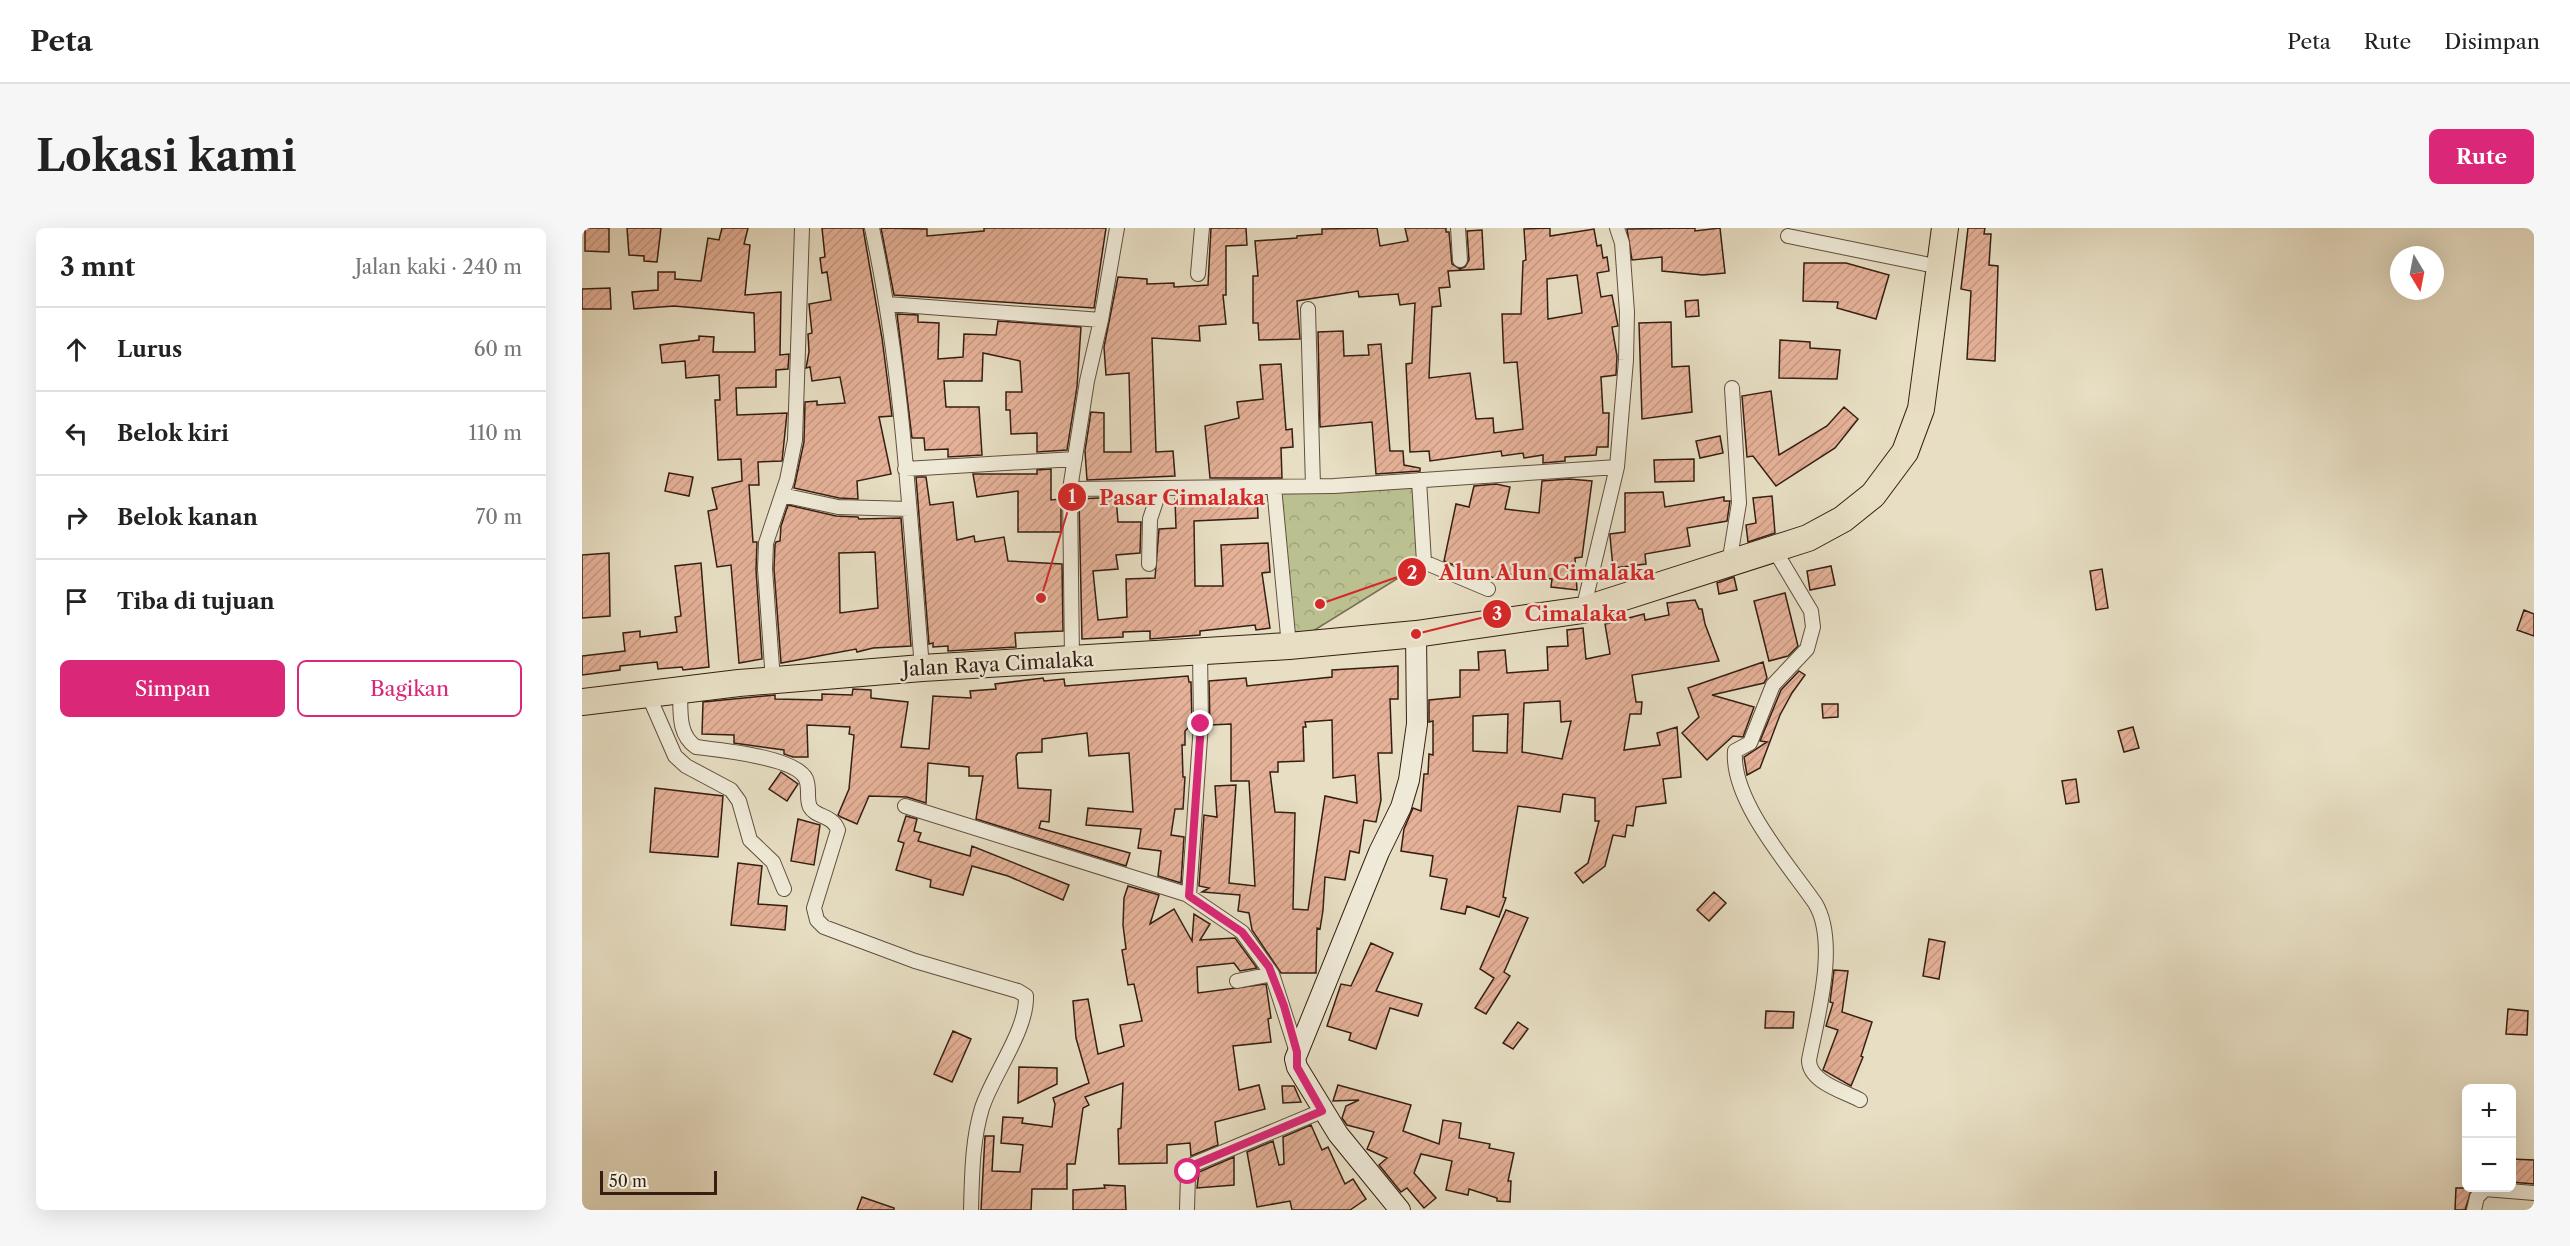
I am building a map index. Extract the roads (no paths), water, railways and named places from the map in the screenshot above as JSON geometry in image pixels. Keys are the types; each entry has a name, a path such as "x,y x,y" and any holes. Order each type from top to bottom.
{"highway":[{"name":"Jalan Raya Cimalaka","path":"582,702 647,692 922,668 1288,646 1416,634 1583,610 1808,538 1843,519 1874,495 1905,452 1921,409 1945,228"}],"street":[{"path":"773,681 765,570 766,543 771,521 782,495 795,440 798,410 802,228"},
{"path":"872,228 888,304 909,509 922,668"},
{"path":"1072,660 1070,489 1087,381 1101,320 1117,228"},
{"path":"1198,274 1202,228"},
{"path":"1458,228 1460,260"},
{"path":"1583,610 1617,467 1626,360 1627,312 1622,235 1617,228"},
{"path":"1788,236 1940,267"},
{"path":"888,304 1101,320"},
{"path":"1308,309 1312,486"},
{"path":"1729,564 1739,503 1732,388"},
{"path":"905,469 1075,459"},
{"path":"1070,489 1312,486 1617,467"},
{"path":"1419,480 1424,562 1488,589"},
{"path":"1274,487 1288,646"},
{"path":"1149,564 1150,519 1160,489"},
{"path":"782,495 838,507 909,509"},
{"path":"1774,549 1811,611 1813,627 1807,650 1773,686 1751,741 1735,751 1735,766 1752,810 1818,906 1822,916 1827,965 1809,1060 1810,1071 1816,1077 1860,1100"},
{"path":"1395,1209 1322,1111 1297,1067 1300,1043 1401,807 1409,780 1417,724 1416,634"},
{"path":"1190,891 1202,713 1200,652"},
{"path":"680,689 682,733 689,742 696,747 777,762 799,769 806,779 809,806 814,812 835,823 838,830 814,908 817,920 824,927 915,961 1018,991 1026,996 1022,1022 994,1077 982,1109 972,1165 971,1210"},
{"path":"647,692 675,756 686,766 731,790 739,801 750,840 773,862 784,889"},
{"path":"905,806 1190,891 1242,932 1272,974 1300,1043"},
{"path":"1237,981 1272,974"},
{"path":"1187,1210 1188,1174 1192,1165 1322,1111"},
{"path":"2474,1210 2477,1197 2485,1189 2534,1193"}],"place":[{"name":"Pasar Cimalaka","path":"1041,598"},
{"name":"Alun Alun Cimalaka","path":"1320,604"},
{"name":"Cimalaka","path":"1416,634"}]}
